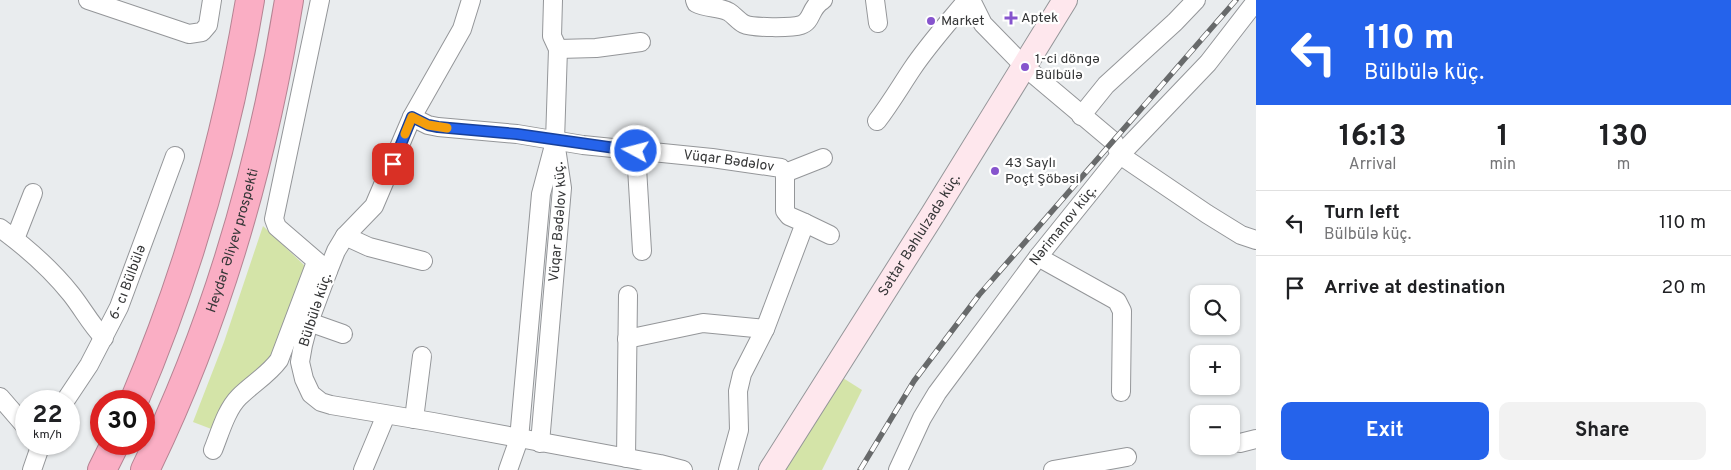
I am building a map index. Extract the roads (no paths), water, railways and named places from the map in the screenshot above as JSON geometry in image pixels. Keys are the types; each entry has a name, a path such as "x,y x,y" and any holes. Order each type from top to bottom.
{"highway":[{"path":"139,390 158,344 194,236 223,128 250,0"},
{"name":"Heydər Əliyev prospekti","path":"145,470 196,354 232,246 261,139 289,0"},
{"path":"102,470 110,455"}],"main road":[{"name":"Səttar Bəhlulzadə küç.","path":"771,470 1025,67 1065,0"}],"street":[{"path":"88,0 189,34 202,32 208,25 212,0"},
{"path":"213,450 230,408 238,398 273,368 279,360 322,266 277,227 274,219 320,0"},
{"name":"Bülbülə küç.","path":"471,0 462,29 412,117 374,206 345,236 322,266 300,362 304,379 311,394 321,402 331,406 414,419 660,464 683,470"},
{"name":"Vüqar Bədəlov küç.","path":"540,442 562,188 555,141 558,49 552,36 553,0"},
{"path":"695,0 696,3 703,7 730,12 741,23 758,27 800,25 807,21 816,4 823,0"},
{"path":"875,0 878,23"},
{"path":"877,121 891,104 911,70 937,35 967,0"},
{"path":"971,0 983,24 1025,67 1114,142 1120,155 1240,235 1256,240"},
{"path":"1081,116 1106,86 1196,0"},
{"name":"Nərimanov küç.","path":"898,470 922,418 937,393 1038,257 1120,155 1208,63 1256,1"},
{"path":"558,49 596,48 641,42"},
{"name":"Vüqar Bədəlov","path":"412,117 428,125 438,127 517,134 555,141 712,158 781,168 785,173 785,210 789,216 804,224"},
{"path":"508,470 519,439 541,194 555,141"},
{"path":"636,151 642,251"},
{"name":"6- cı Bülbülə","path":"72,390 104,338 119,308 175,156"},
{"path":"785,173 823,158"},
{"path":"15,239 33,193"},
{"path":"728,470 738,430 738,391 742,374 765,329 804,224 830,235"},
{"path":"0,228 48,267 72,295 92,326 104,338"},
{"path":"345,236 369,247 423,261"},
{"path":"1038,257 1117,301 1122,311 1121,392"},
{"path":"626,458 628,295"},
{"path":"309,322 343,334"},
{"path":"627,339 703,323 765,329"},
{"path":"414,419 422,356"},
{"path":"0,397 15,414"},
{"path":"362,470 386,415"},
{"path":"32,470 38,455"},
{"path":"1053,470 1127,457"}],"railway":[{"path":"860,470 914,381 979,295 1236,0"}],"place":[{"name":"Aptek","path":"1011,18"},
{"name":"Market","path":"931,21"},
{"name":"1-ci döngə Bülbülə","path":"1025,67"},
{"name":"43 Saylı Poçt Şöbəsi","path":"995,171"}]}
